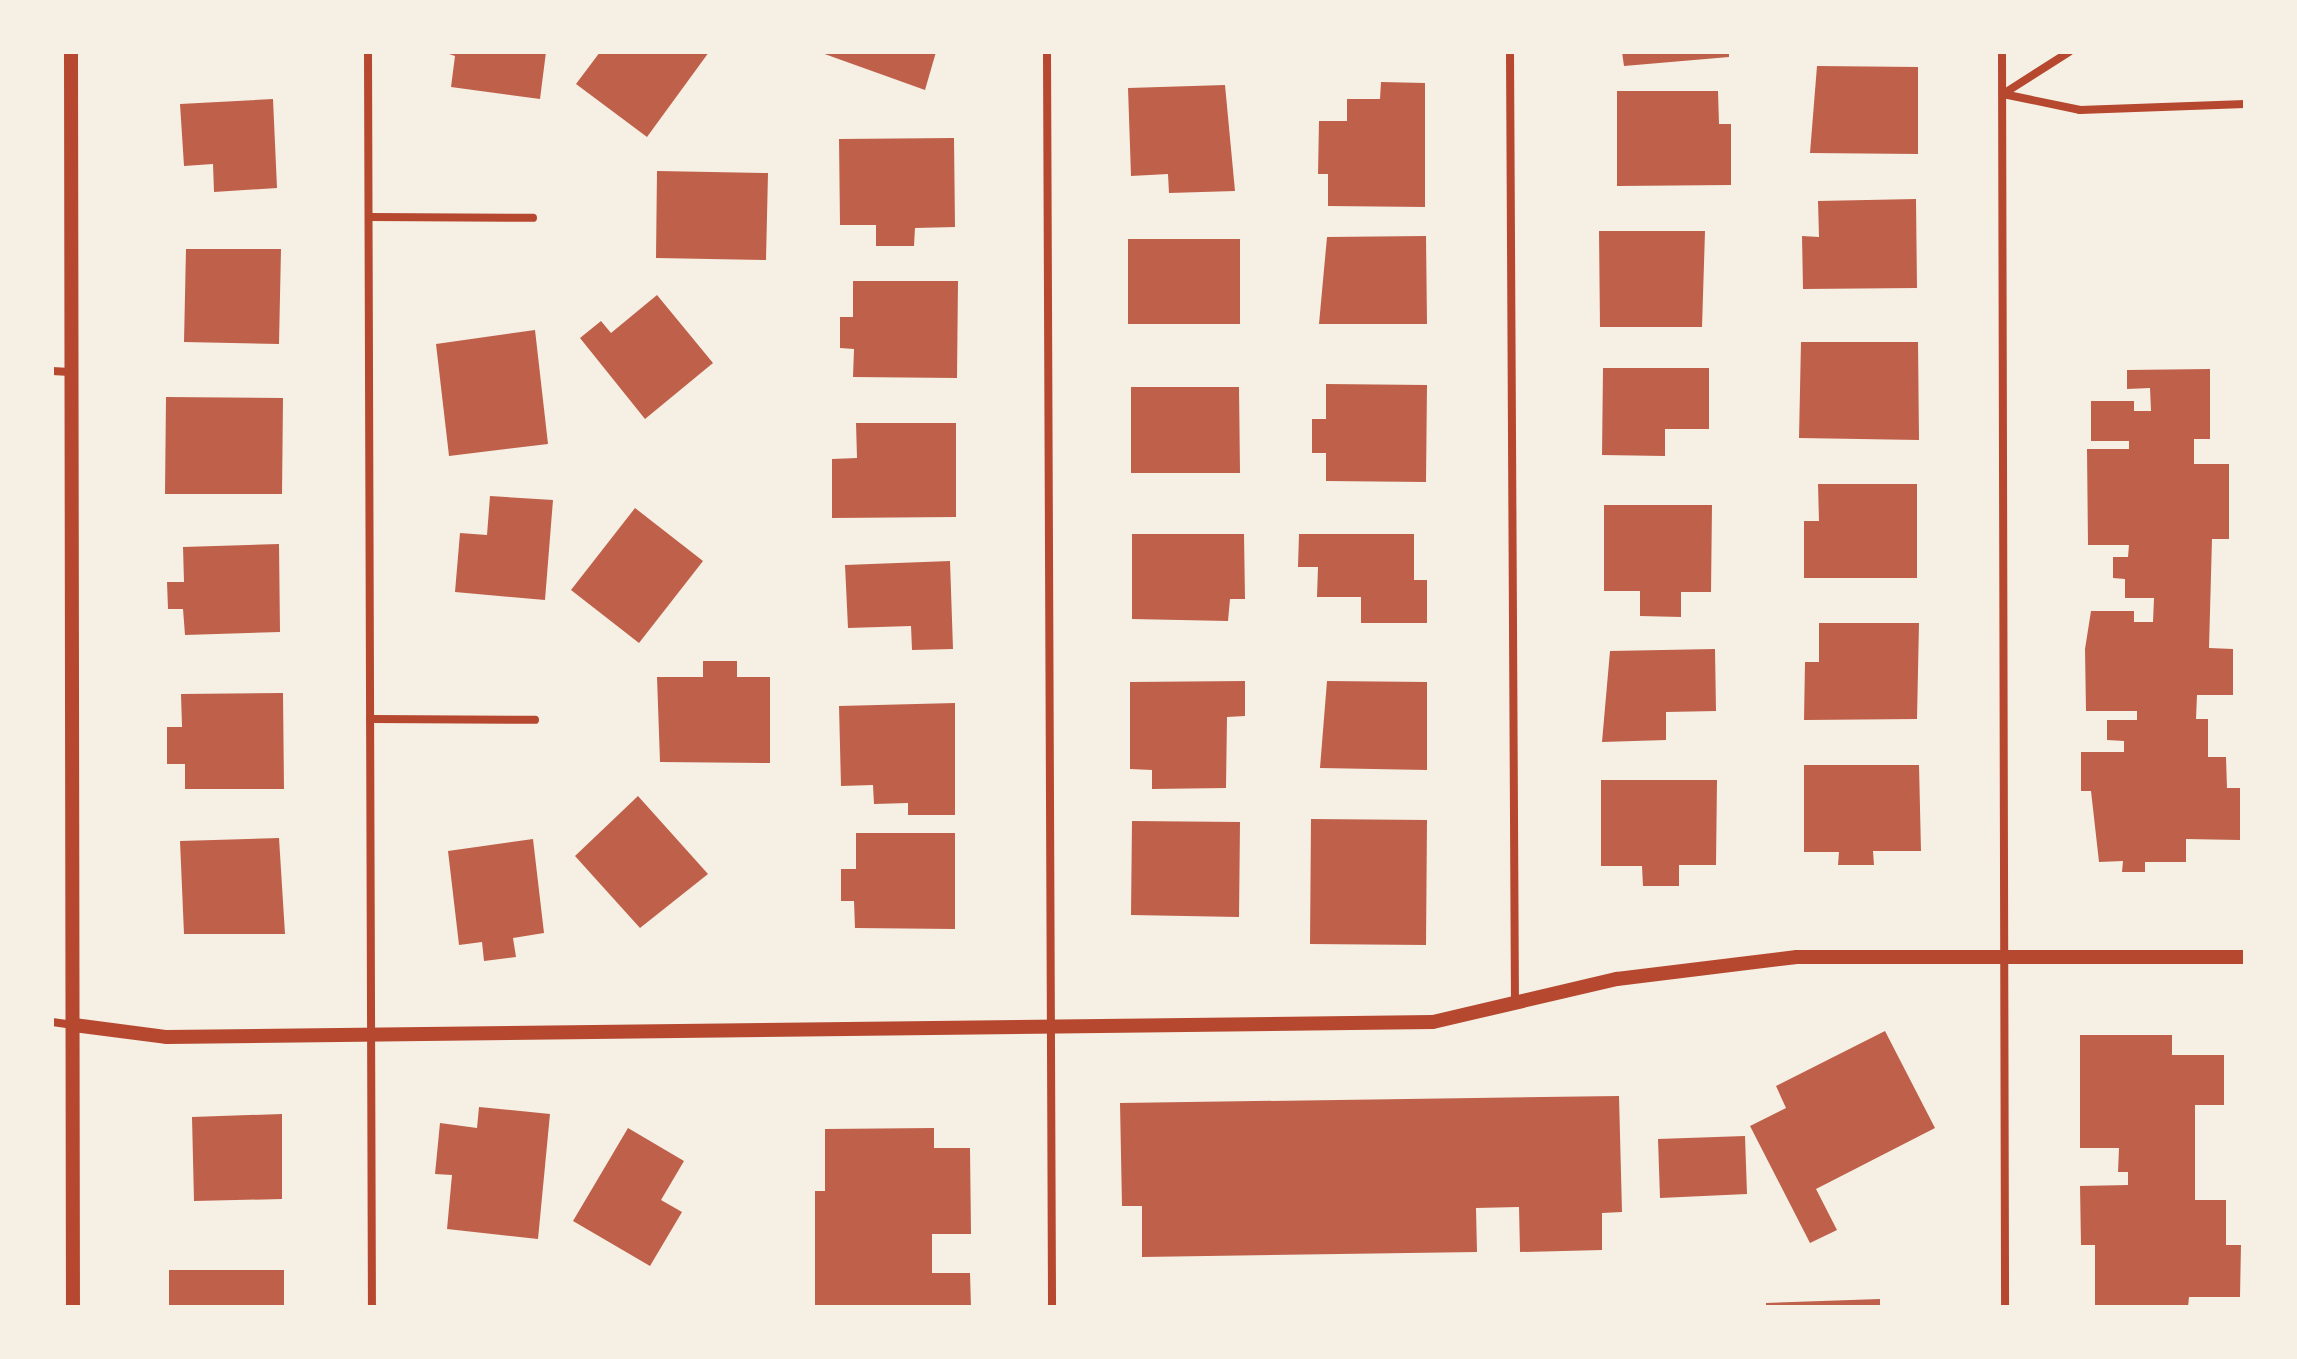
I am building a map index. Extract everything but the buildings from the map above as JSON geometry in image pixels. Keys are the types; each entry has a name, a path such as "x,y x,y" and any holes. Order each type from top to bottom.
{"street":[{"path":"71,52 73,1307"},
{"path":"368,52 372,1307"},
{"path":"1047,52 1052,1307"},
{"path":"1510,52 1515,1008"},
{"path":"2002,52 2005,1307"},
{"path":"2003,94 2069,52"},
{"path":"2003,94 2080,110 2245,104"},
{"path":"369,217 533,218"},
{"path":"52,371 70,372"},
{"path":"370,719 535,720"},
{"path":"52,1022 167,1037 370,1037 1051,1030 1433,1022 1515,1008 1617,979 1797,957 2006,960 2245,957"}]}
